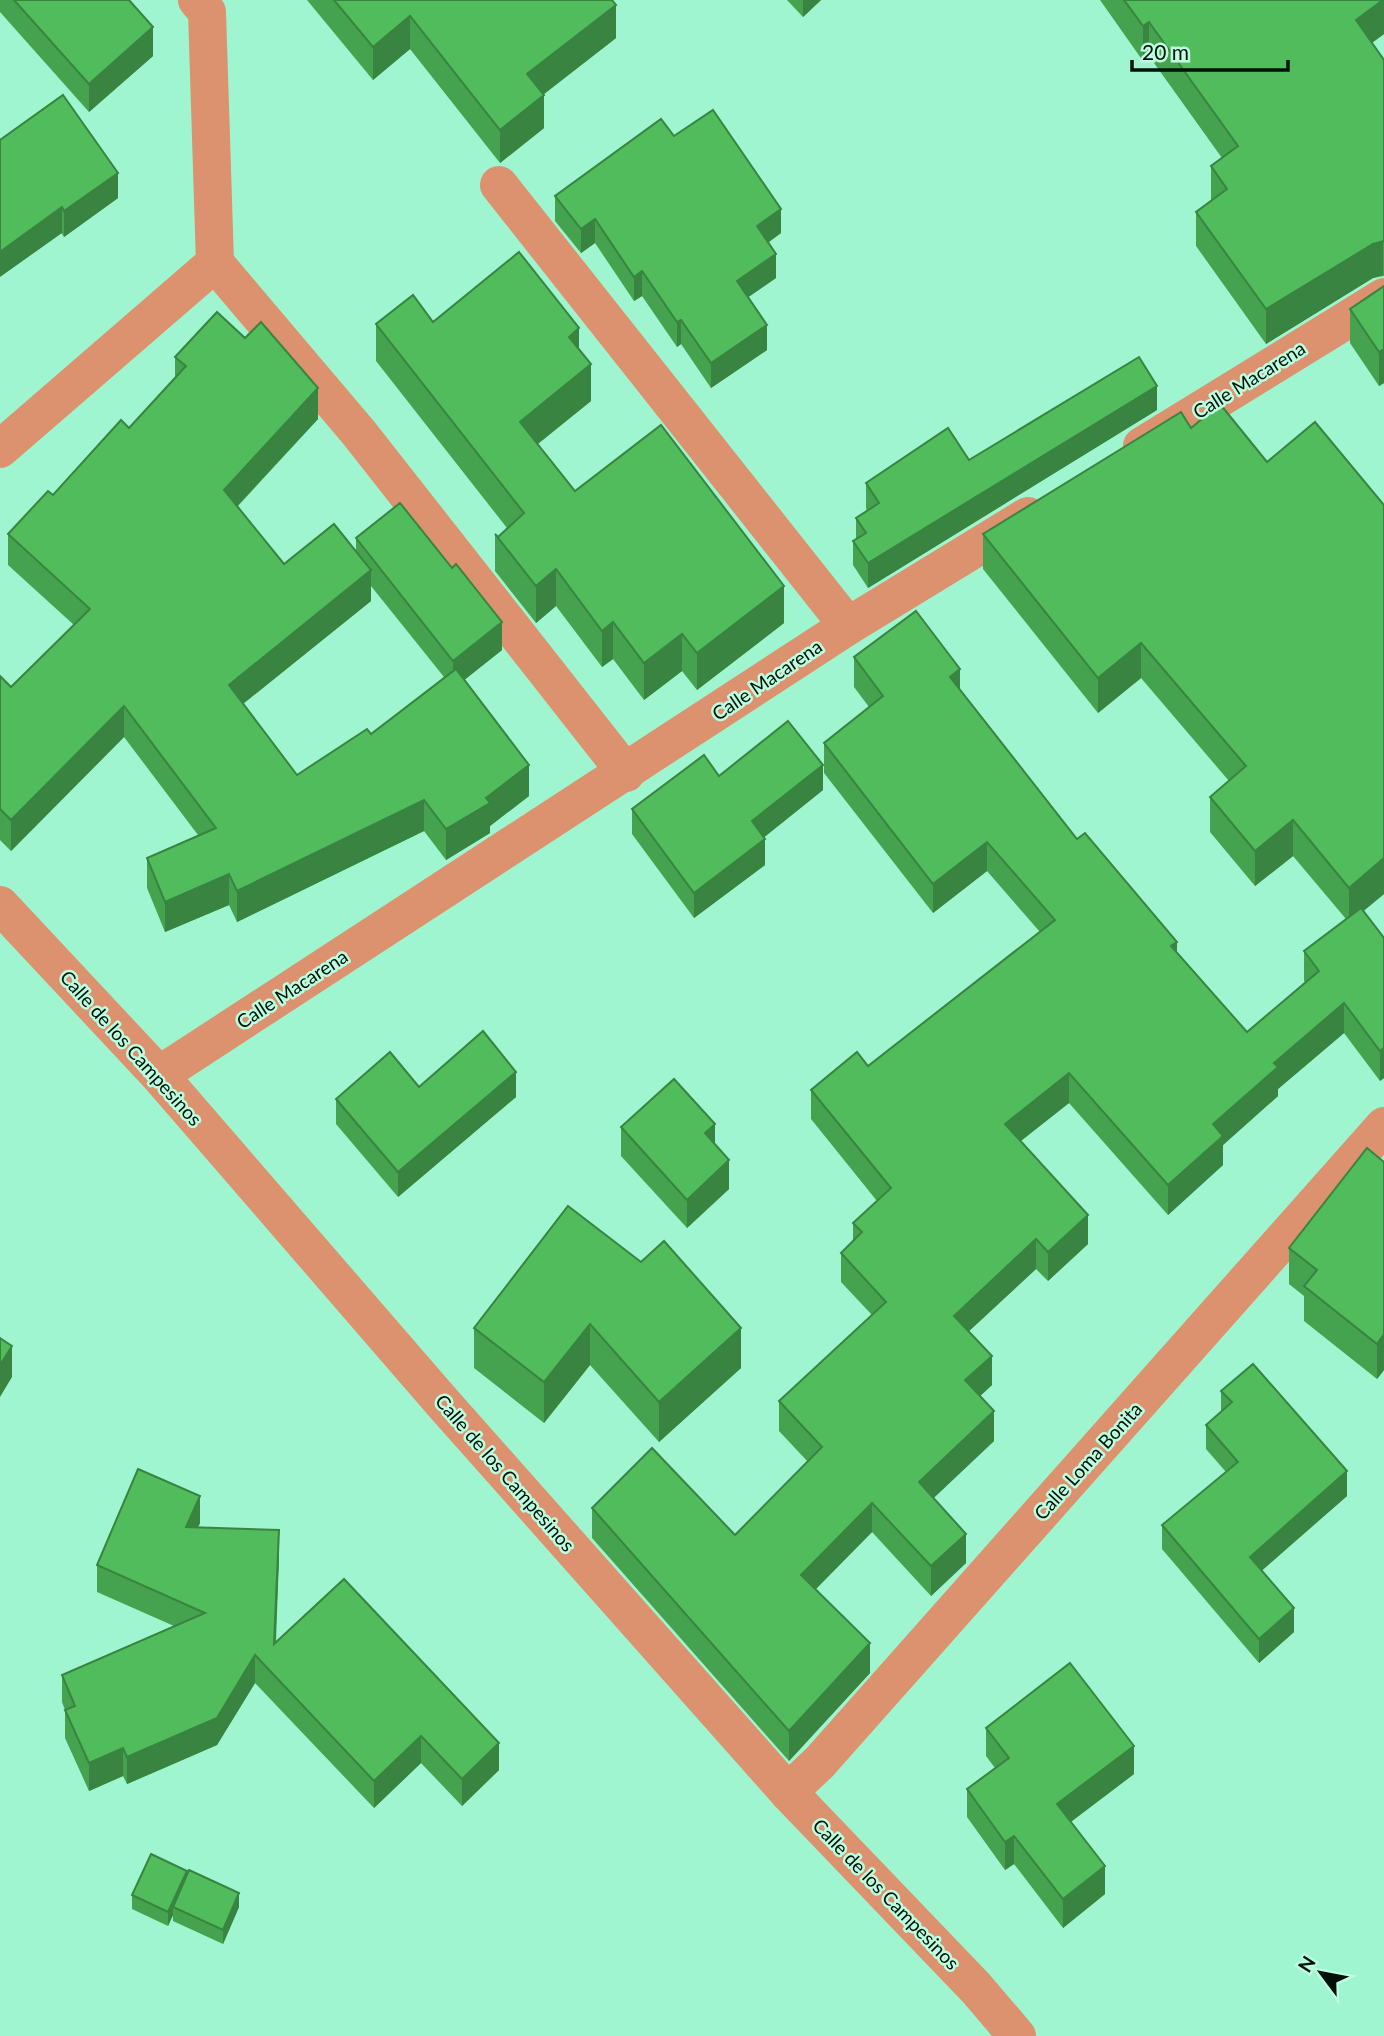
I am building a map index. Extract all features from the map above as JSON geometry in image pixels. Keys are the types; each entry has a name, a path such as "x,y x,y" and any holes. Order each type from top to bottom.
{"street":[{"path":"197,0 207,12 215,263 359,433 626,773"},
{"path":"499,185 848,626"},
{"path":"0,449 215,263"},
{"name":"Calle Macarena","path":"1110,465 1384,297"},
{"name":"Calle Macarena","path":"159,1075 848,626 1062,494"},
{"name":"Calle de los Campesinos","path":"0,905 159,1075 788,1792 976,1988 1017,2036"},
{"name":"Calle Loma Bonita","path":"788,1792 837,1743 1384,1126"}],"building":[{"path":"14,0 129,0 153,27 89,84"},
{"path":"334,0 612,0 616,5 527,74 544,95 500,130 410,16 373,47"},
{"path":"1124,0 1383,0 1356,20 1384,60 1384,241 1373,244 1266,309 1196,212 1227,189 1211,166 1238,146 1149,22 1143,26"},
{"path":"63,95 118,173 64,211 62,207 0,252 0,140"},
{"path":"713,110 781,209 757,226 776,254 737,281 767,325 711,363 681,320 677,322 642,271 634,277 595,219 581,229 555,196 661,119 674,136"},
{"path":"519,252 579,328 569,337 591,364 520,422 575,491 661,425 784,586 697,653 682,634 644,663 613,622 602,631 556,569 536,586 495,534 498,537 524,513 376,324 413,295 433,322"},
{"path":"1384,286 1384,349 1379,352 1350,309"},
{"path":"217,312 245,338 261,322 318,388 224,490 284,564 334,524 371,570 229,685 297,775 367,729 371,734 456,669 529,765 486,798 490,803 446,829 424,800 237,891 229,874 165,902 147,858 216,828 124,706 11,820 0,809 0,676 11,687 90,609 8,534 48,491 53,495 121,420 129,428 186,366 175,357"},
{"path":"1139,357 1157,386 868,563 853,541 866,533 856,518 879,503 866,483 948,428 969,460"},
{"path":"1220,404 1267,462 1315,422 1384,505 1384,858 1349,888 1293,820 1255,851 1210,797 1246,766 1141,643 1098,678 983,534 1181,412 1191,428"},
{"path":"400,503 452,568 456,564 502,622 453,661 356,538"},
{"path":"916,611 960,669 950,677 1077,839 1085,833 1177,942 1171,946 1247,1032 1319,971 1304,951 1361,908 1384,938 1384,1048 1380,1051 1344,1003 1274,1063 1278,1067 1213,1124 1223,1136 1168,1185 1069,1073 1005,1124 1088,1215 1048,1252 1036,1239 954,1316 992,1356 965,1380 994,1411 919,1482 966,1534 931,1566 872,1503 801,1575 870,1643 789,1731 592,1508 652,1448 735,1535 822,1447 779,1401 886,1302 841,1253 862,1232 853,1223 891,1188 811,1090 857,1052 868,1066 1055,920 987,842 933,884 824,743 883,696 854,657"},
{"path":"788,721 823,765 752,821 765,839 694,893 632,809 704,755 719,776"},
{"path":"483,1031 516,1072 398,1172 336,1099 390,1052 419,1087"},
{"path":"674,1079 715,1124 705,1133 729,1160 687,1200 621,1127"},
{"path":"1367,1148 1384,1162 1384,1334 1377,1344 1304,1286 1317,1270 1289,1248"},
{"path":"568,1206 641,1262 664,1241 741,1328 659,1402 590,1324 544,1382 474,1328"},
{"path":"0,1338 12,1346 0,1365"},
{"path":"1253,1364 1347,1471 1250,1557 1294,1608 1259,1639 1162,1525 1238,1462 1206,1425 1232,1402 1221,1391"},
{"path":"138,1469 200,1496 186,1527 279,1530 274,1644 344,1579 499,1743 462,1779 421,1736 374,1781 255,1655 217,1718 127,1757 123,1748 89,1763 65,1710 75,1706 62,1675 205,1613 97,1565"},
{"path":"1070,1663 1134,1746 1057,1804 1105,1866 1063,1899 1014,1836 1005,1842 967,1789 1009,1758 986,1728"},
{"path":"151,1854 187,1871 168,1912 132,1895"},
{"path":"189,1870 239,1893 223,1930 173,1907"}]}
